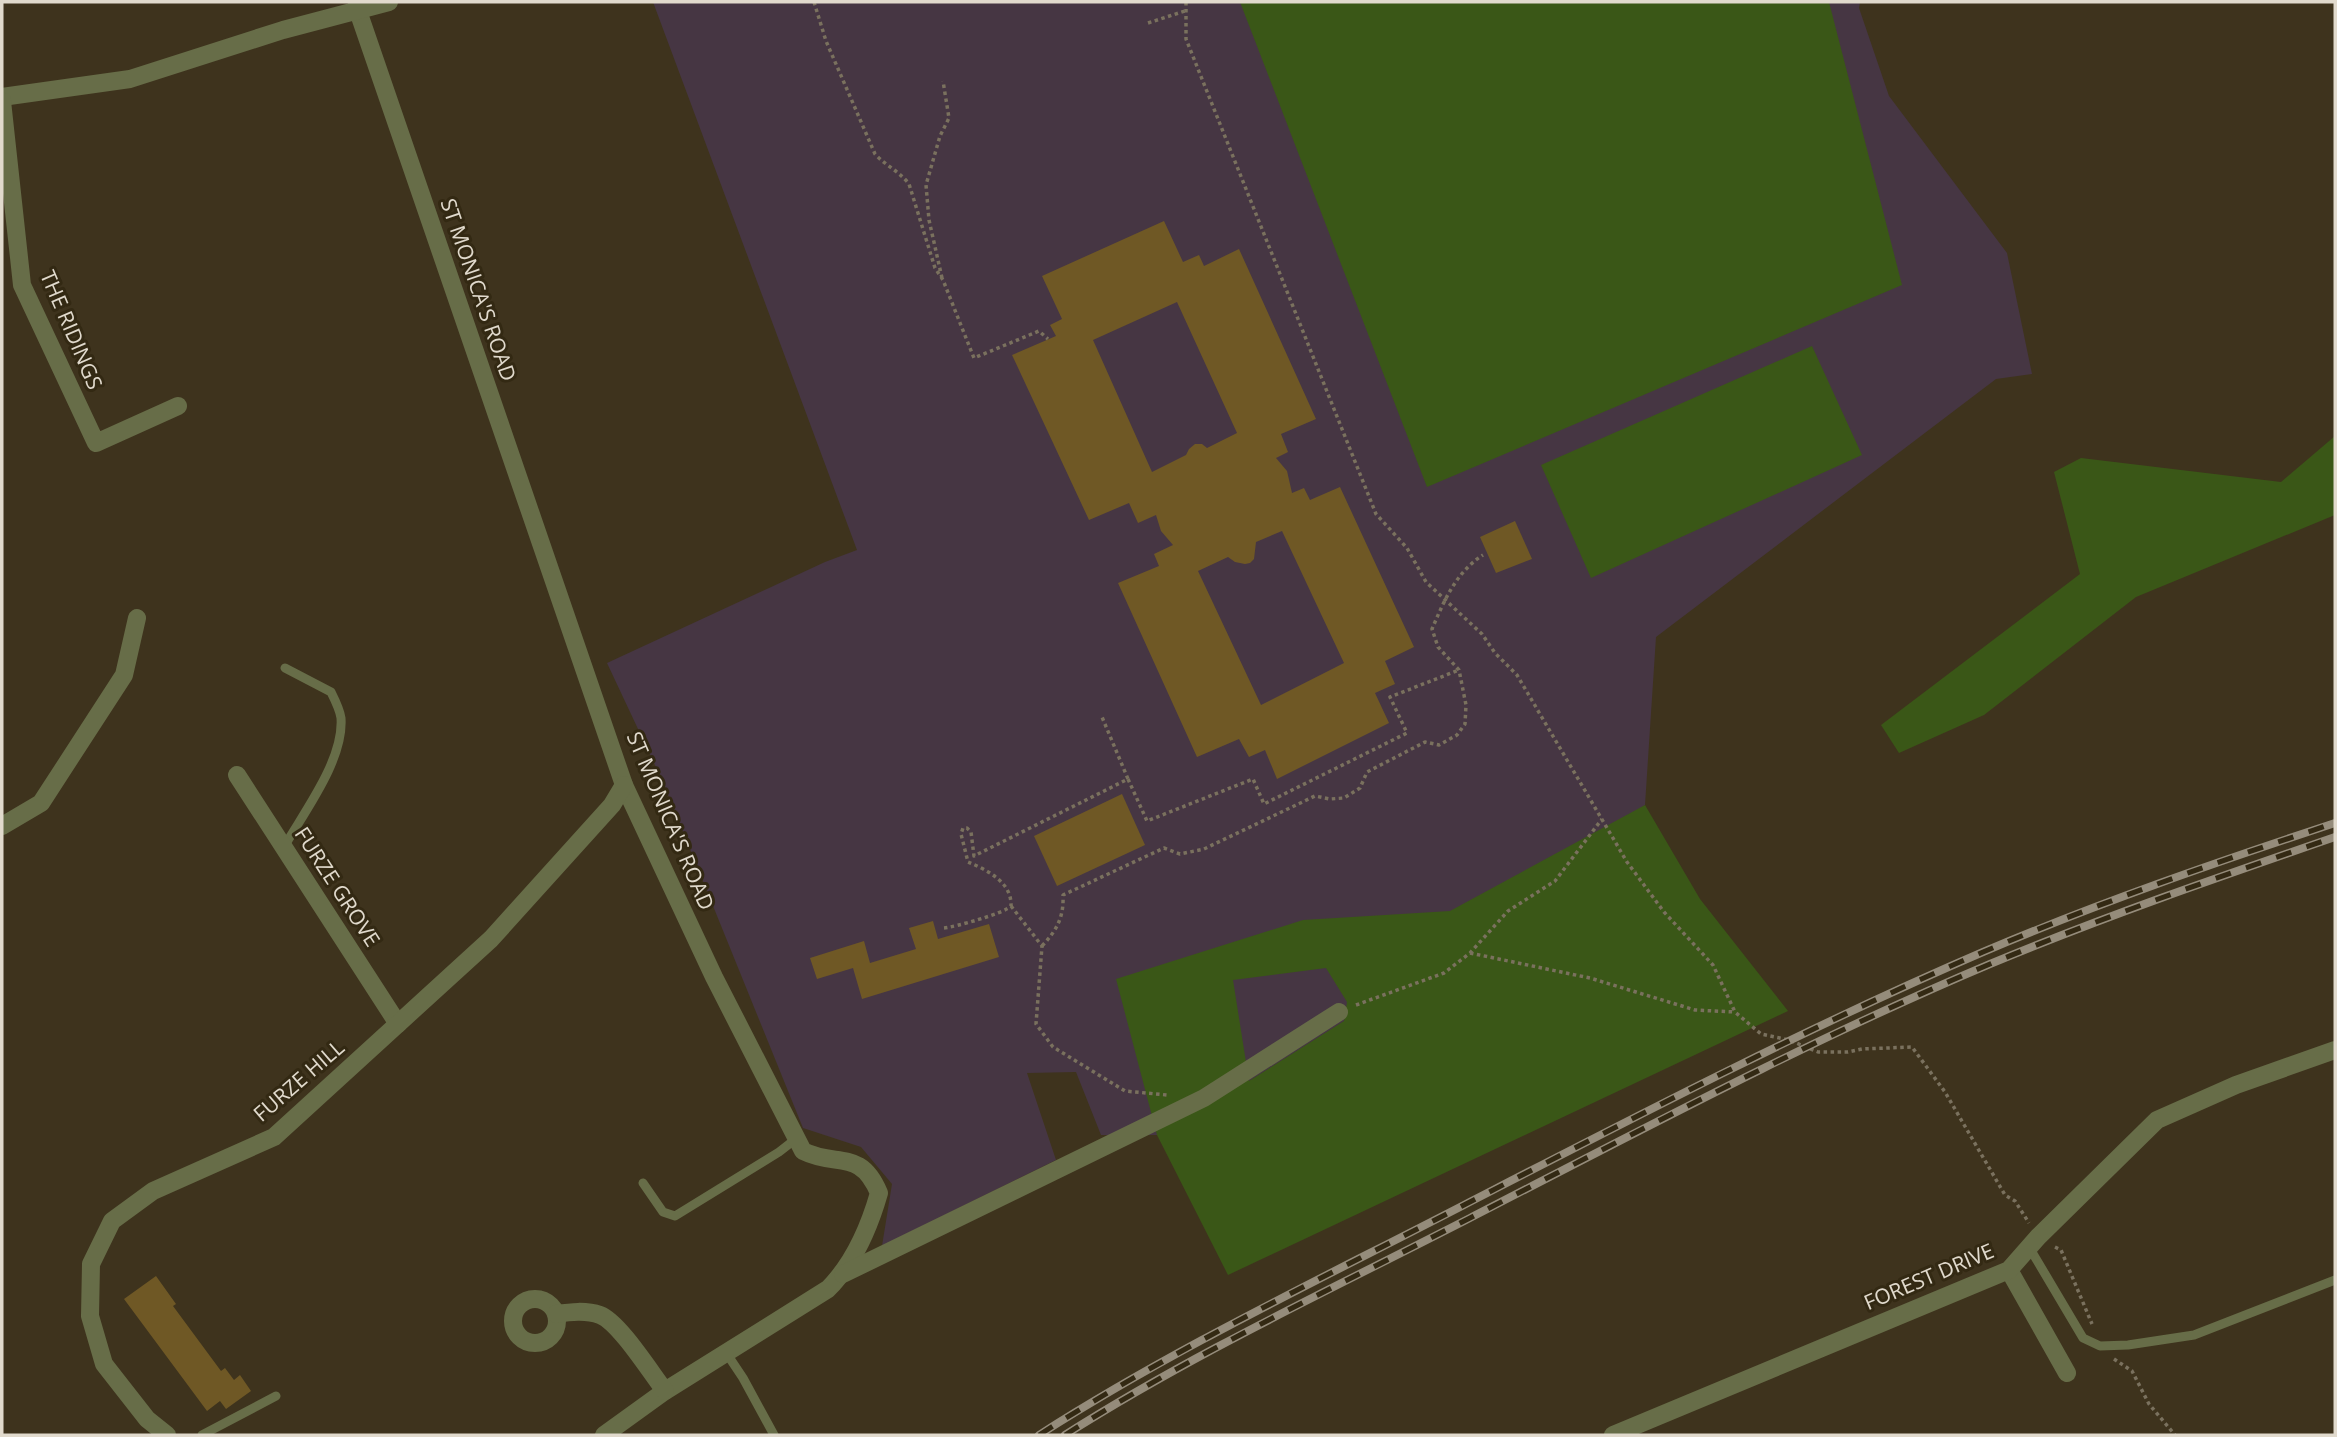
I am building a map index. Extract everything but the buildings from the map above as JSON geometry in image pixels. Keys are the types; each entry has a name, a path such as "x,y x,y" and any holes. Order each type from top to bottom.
{"street":[{"path":"2,99 130,79 357,6 389,2"},
{"name":"ST MONICA'S ROAD","path":"357,6 624,785 714,977 803,1151 816,1157 841,1159 862,1167 873,1179 879,1193 863,1239 843,1274 828,1289 665,1391 604,1435"},
{"name":"THE RIDINGS","path":"2,99 22,285 96,443 178,406"},
{"path":"2,825 41,803 124,675 137,618"},
{"name":"FURZE GROVE","path":"237,775 398,1024"},
{"name":"FURZE HILL","path":"167,1435 147,1419 104,1364 90,1316 91,1264 112,1221 153,1191 274,1137 491,939 612,805 624,785"},
{"path":"843,1274 1204,1098 1339,1012"},
{"name":"FOREST DRIVE","path":"1612,1435 2009,1270 2157,1120 2236,1085 2335,1050"},
{"path":"2009,1270 2067,1373"},
{"path":"556,1314 584,1312 601,1315 614,1324 665,1391"}],"lane":[{"path":"284,847 329,768 340,741 341,716 331,692 285,668"},
{"path":"643,1183 663,1212 675,1216 797,1138"},
{"path":"2034,1242 2083,1338 2100,1346 2128,1345 2194,1335 2335,1280"},
{"path":"727,1354 774,1435"},
{"path":"202,1435 276,1396"}],"path":[{"path":"814,2 826,41 875,154 885,166 900,173 909,184 934,268 943,281"},
{"path":"1186,2 1186,39 1376,514 1407,548 1426,582 1482,634 1495,653 1517,675 1628,862 1664,912 1713,965 1735,1012 1761,1034 1789,1040 1818,1052 1912,1047 1945,1092 2005,1195 2015,1201 2034,1242 2061,1250 2100,1346 2132,1371 2149,1404 2175,1435"},
{"path":"1148,23 1185,11"},
{"path":"943,81 949,118 940,136 929,173 926,202 943,281 974,358 1038,331 1048,340"},
{"path":"1204,1098 1125,1091 1053,1047 1036,1024 1042,946 1060,923 1064,910 1063,895 1164,848 1180,854 1204,849 1315,796 1344,798 1360,788 1367,772 1424,743 1439,745 1457,735 1465,724 1466,705 1459,670 1438,647 1432,629 1451,589 1472,562 1483,555"},
{"path":"1102,717 1147,821 1253,779 1264,804 1407,733 1390,698 1459,670"},
{"path":"1042,946 1012,906 1012,898 994,873 968,862 961,834 964,828 971,832 974,856 1128,779"},
{"path":"1339,1012 1444,973 1470,953 1508,911 1555,881 1602,819"},
{"path":"944,928 1005,912 1012,906"},
{"path":"1470,953 1590,978 1695,1010 1735,1012"}],"shaded area":[{"path":"653,2 1860,2 1859,8 1889,96 2007,253 2032,374 1996,379 1656,637 1645,805 1356,1019 1157,1135 1101,1135 1076,1072 1027,1073 1056,1160 882,1246 892,1184 861,1147 803,1128 662,780 607,663 825,562 857,550"}],"green space":[{"path":"1240,2 1829,2 1902,285 1427,487"},
{"path":"1812,346 1862,455 1591,578 1541,465"},
{"path":"2335,436 2335,515 2136,597 1984,715 1899,753 1881,725 2080,574 2054,472 2081,458 2281,482"},
{"path":"1645,805 1700,899 1788,1011 1228,1275 1157,1135 1116,979 1303,920 1450,911","holes":["1326,968 1347,1002 1344,1021 1249,1081 1233,980"]}],"railway":[{"path":"1039,1435 1090,1403 1249,1315 1657,1106 1851,1011 1983,952 2070,917 2335,823"},
{"path":"1065,1435 1164,1376 1265,1322 1727,1086 1858,1023 1990,964 2075,930 2335,837"}]}
